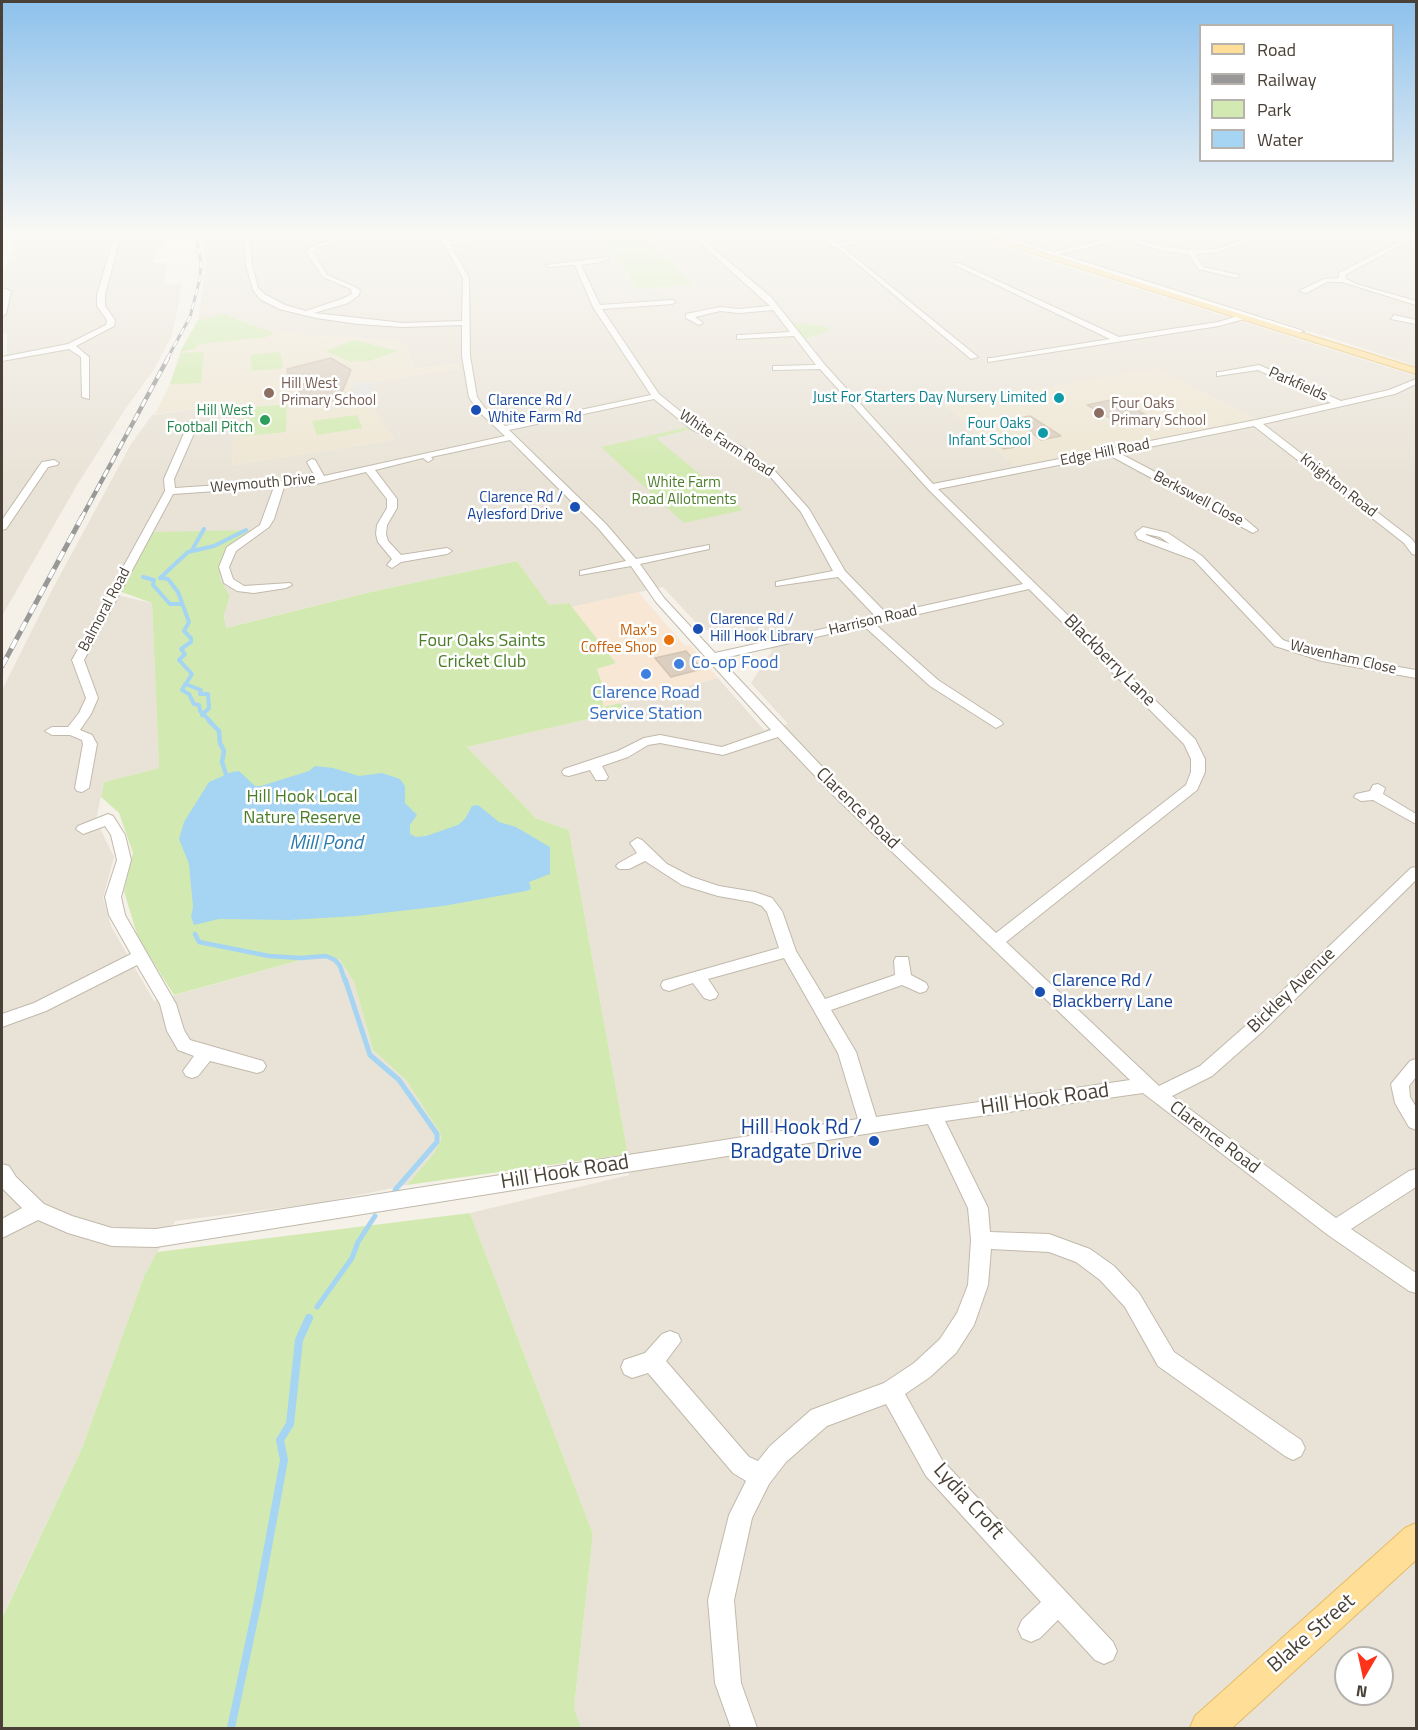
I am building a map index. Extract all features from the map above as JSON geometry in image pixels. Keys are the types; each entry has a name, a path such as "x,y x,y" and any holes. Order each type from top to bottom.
{"main road":[{"path":"1234,315 1416,371"},
{"name":"Blake Street","path":"1207,1728 1416,1539"}],"street":[{"path":"2,359 70,346 111,325 107,315"},
{"path":"311,315 382,324 467,323"},
{"name":"Clarence Road","path":"467,315 466,356 473,397 481,409 602,526 634,563 660,600 780,732 841,795 1153,1090 1335,1229 1416,1284"},
{"name":"White Farm Road","path":"602,315 657,396 694,427 739,449 771,471 806,511 840,573 885,619"},
{"path":"695,315 689,316 699,323"},
{"name":"Blackberry Lane","path":"781,315 822,367 931,487 1190,742 1198,759 1198,772 1192,787 996,941"},
{"path":"923,315 974,357 991,360 1219,324 1241,317"},
{"path":"1064,315 1118,340"},
{"path":"1249,315 1300,331 1295,333"},
{"path":"1392,317 1416,322"},
{"path":"740,337 797,334"},
{"path":"70,346 85,357 86,396"},
{"path":"776,368 822,367"},
{"name":"Parkfields","path":"1220,374 1259,367 1340,404"},
{"name":"Edge Hill Road","path":"931,487 1256,423 1392,392 1416,381"},
{"path":"508,433 657,396"},
{"path":"170,491 169,479 190,431 191,422 178,425"},
{"name":"Knighton Road","path":"1256,423 1408,541 1416,552"},
{"name":"Weymouth Drive","path":"170,491 280,485 321,479 427,457 508,433"},
{"name":"Berkswell Close","path":"1111,452 1241,521 1253,530"},
{"path":"308,461 321,479"},
{"path":"2,527 50,463 32,464"},
{"path":"369,469 392,499 392,508 382,525 381,534 395,562 447,551"},
{"path":"280,485 269,519 264,526 231,549 224,567 228,581 243,595 286,585"},
{"name":"Balmoral Road","path":"72,731 85,714 92,698 78,660 170,491"},
{"path":"2,509 15,508"},
{"path":"584,573 705,547"},
{"name":"Wavenham Close","path":"1198,558 1279,643 1322,657 1416,674"},
{"path":"780,584 840,573"},
{"name":"Harrison Road","path":"712,657 1033,585"},
{"path":"867,623 934,683 991,726 1011,718"},
{"path":"52,731 72,731 87,738 90,744 82,788"},
{"path":"569,772 623,754 644,742 660,739 723,750 780,732"},
{"path":"594,764 602,777"},
{"path":"1372,794 1416,820"},
{"path":"83,829 108,819 118,835 124,860 113,897 117,915 168,1004 176,1031 184,1045 256,1066"},
{"path":"624,866 641,849 662,867 687,881 718,891 755,897 767,903 774,911 788,951 847,1052 869,1125"},
{"name":"Bickley Avenue","path":"1153,1090 1206,1071 1256,1027 1416,872"},
{"path":"669,985 788,951"},
{"path":"2,1021 40,1007 141,956"},
{"path":"822,1007 902,970 920,987"},
{"path":"697,976 710,994"},
{"path":"192,1071 206,1053"},
{"path":"1416,1066 1400,1084 1401,1098 1416,1122"},
{"name":"Hill Hook Road","path":"2,1172 9,1183 37,1210 68,1224 112,1236 156,1239 869,1125 1153,1090"},
{"path":"744,1728 728,1683 721,1600 741,1515 761,1476 778,1454 819,1418 891,1392 922,1370 948,1346 966,1318 978,1285 981,1240 978,1208 934,1117"},
{"path":"1335,1229 1416,1177"},
{"path":"2,1229 37,1210"},
{"path":"981,1240 1049,1243 1083,1255 1107,1273 1132,1300 1166,1359 1293,1448"},
{"path":"670,1341 642,1364 741,1465 761,1476"},
{"name":"Lydia Croft","path":"891,1392 934,1468 1104,1651"},
{"path":"1031,1629 1059,1602"}],"shaded area":[{"path":"176,315 172,336 153,371 126,408 77,485 2,616 2,362 7,361 7,333 2,333 2,317"},
{"path":"199,315 222,315 198,320"},
{"path":"227,315 1221,315 1416,376 1416,1728 580,1728 574,1708 593,1534 470,1213 629,1175 628,1154 569,830 536,818 467,747 622,711 620,703 718,678 764,730 788,724 751,683 772,651 763,641 702,629 663,587 572,607 569,603 549,606 517,561 375,591 226,628 224,613 230,596 220,580 225,550 253,531 141,533 108,593 152,603 159,768 104,782 96,820 114,857 103,898 111,926 154,1001 323,954 340,960 354,982 373,1050 406,1080 440,1133 441,1140 434,1153 407,1185 320,1203 175,1221 144,1276 82,1448 2,1617 2,690 52,590 131,444 152,415 235,403 232,465 394,440 374,410 373,382 459,368 458,364 414,369 408,349 396,341 274,333"},
{"name":"Hill West Primary School","path":"227,315 274,333 396,341 408,349 414,369 459,364 459,368 373,382 374,410 395,440 232,465 235,403 155,414 170,384 180,352 198,320"},
{"path":"1257,315 1416,315 1416,366"},
{"name":"Four Oaks Primary School","path":"1158,368 1259,421 1015,466 944,405"},
{"path":"373,382 374,404 338,404 348,400 355,383"},
{"path":"638,592 685,646 690,645 718,678 603,707 602,684 597,668 616,663 572,607"}],"green space":[{"path":"226,315 274,333 266,337 200,344 194,349 180,352 198,320"},
{"path":"788,322 828,327 830,331 801,340"},
{"path":"354,340 398,351 366,362 356,360 351,362 326,351"},
{"path":"204,352 201,383 170,384 181,353"},
{"name":"Hill West Football Pitch","path":"280,352 283,368 252,371 250,355"},
{"name":"Hill West Football Pitch","path":"287,404 286,432 243,436 245,408"},
{"path":"357,415 362,428 317,435 312,421"},
{"name":"White Farm Road Allotments","path":"688,427 691,429 656,438 743,510 684,523 601,447"},
{"name":"Hill Hook Local Nature Reserve","path":"255,530 225,550 220,579 230,596 224,615 226,628 375,591 517,561 549,605 569,603 616,663 597,669 602,684 603,707 620,703 623,711 467,747 536,818 569,830 628,1154 407,1185 434,1153 441,1140 440,1133 406,1080 373,1050 354,982 340,960 323,954 174,995 138,938 124,891 133,853 119,813 101,797 104,782 159,768 152,603 119,591 151,532"},
{"path":"470,1213 593,1534 574,1708 581,1728 2,1728 2,1618 82,1448 144,1276 157,1252"}],"water":[{"name":"Mill Pond","path":"315,766 333,768 359,776 382,773 400,779 405,786 405,803 417,815 410,825 410,834 416,837 458,825 465,819 472,806 478,805 499,822 516,827 550,847 550,874 529,882 531,889 526,891 443,906 356,916 290,920 219,919 194,925 191,917 193,907 189,864 179,839 184,822 209,782 239,771 255,786 261,786 309,771"}],"building":[{"path":"331,358 351,370 340,397 335,397 333,401 294,401 309,374 288,374 287,369"},
{"path":"1111,400 1123,407 1130,406 1148,416 1117,422 1087,405"},
{"path":"1030,416 1061,436 1041,440 1013,419"},
{"path":"1004,435 1021,446 1004,449 987,438"},
{"name":"Co-op Food","path":"686,651 702,669 671,677 655,658"}],"waterway":[{"path":"192,550 204,529"},
{"path":"186,684 192,674 179,660 185,654 181,649 191,642 191,638 184,631 189,622 178,592 168,579 160,578 188,552 214,546 246,530"},
{"path":"143,577 154,580 153,585 170,604 182,604"},
{"path":"186,684 201,690 200,694 208,694 209,708 203,714"},
{"path":"186,684 182,690 189,694 194,704 199,705 203,714"},
{"path":"203,714 211,722"},
{"path":"209,721 219,731 220,743 224,751 222,762 226,774"},
{"path":"195,934 199,942 269,956 301,958 326,956 335,960 340,966 345,981"},
{"path":"345,979 370,1055 399,1080 437,1134 437,1142 395,1190"},
{"path":"317,1307 352,1258 358,1242 375,1216"},
{"path":"231,1728 258,1601 284,1460 280,1440 290,1424 299,1340 309,1318"}],"railway":[{"path":"167,359 191,315"},
{"path":"81,519 168,358"},
{"path":"2,666 82,517"}],"place":[{"name":"Hill West Primary School","path":"269,393"},
{"name":"Just For Starters Day Nursery Limited","path":"1059,398"},
{"name":"Clarence Rd / White Farm Rd","path":"476,410"},
{"name":"Four Oaks Primary School","path":"1099,413"},
{"name":"Hill West Football Pitch","path":"265,420"},
{"name":"Four Oaks Infant School","path":"1043,433"},
{"name":"Clarence Rd / Aylesford Drive","path":"575,507"},
{"name":"Clarence Rd / Hill Hook Library","path":"698,629"},
{"name":"Max's Coffee Shop","path":"669,640"},
{"name":"Co-op Food","path":"679,664"},
{"name":"Clarence Road Service Station","path":"646,674"},
{"name":"Clarence Rd / Blackberry Lane","path":"1040,992"},
{"name":"Hill Hook Rd / Bradgate Drive","path":"874,1141"}],"park label":[{"name":"Four Oaks Saints Cricket Club","path":"482,652"}]}
